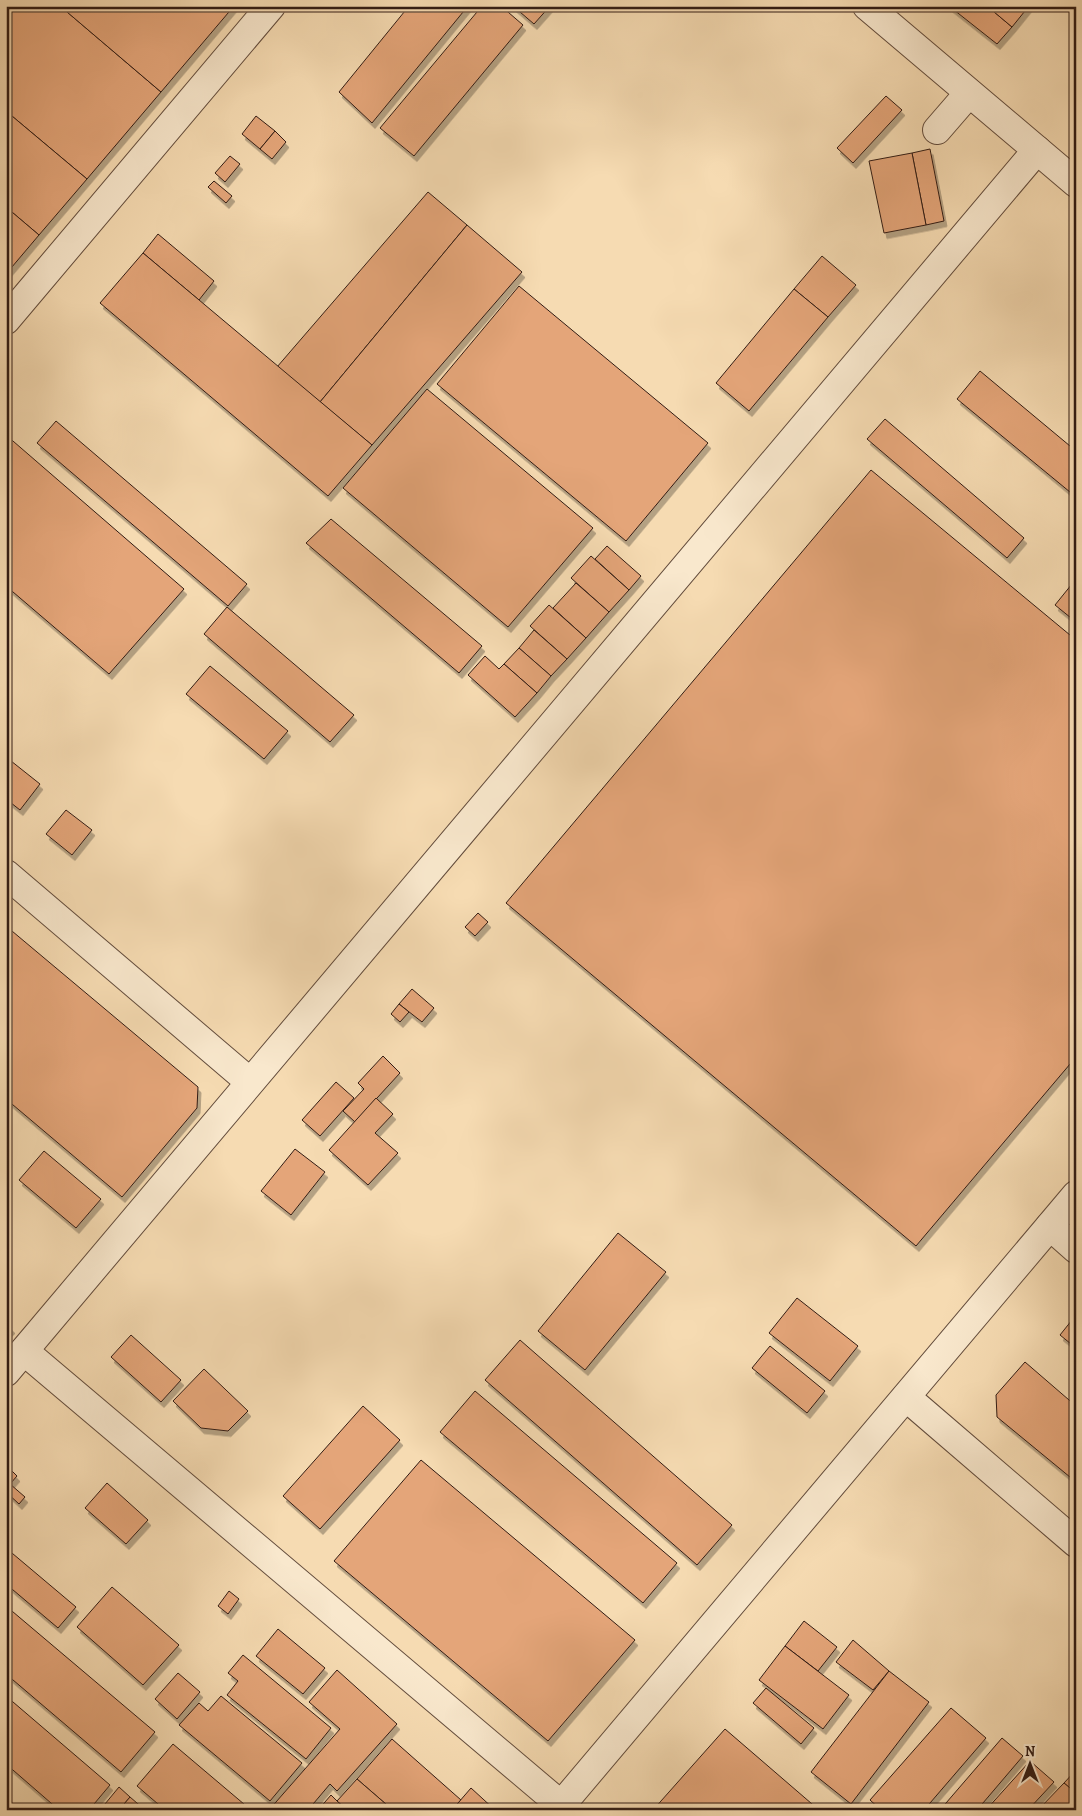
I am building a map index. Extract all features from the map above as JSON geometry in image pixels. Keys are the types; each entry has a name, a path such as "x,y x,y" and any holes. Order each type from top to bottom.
{"lane":[{"path":"6,320 271,6"},
{"path":"867,6 1076,183"},
{"path":"937,130 969,93"},
{"path":"6,1372 1037,150"},
{"path":"6,874 250,1082"},
{"path":"24,1351 559,1807 1076,1195"},
{"path":"1050,1226 1076,1249"},
{"path":"906,1397 1076,1543"}],"building":[{"path":"6,6 60,6 161,92 87,179 6,111"},
{"path":"60,6 234,6 161,92"},
{"path":"409,6 468,6 372,123 339,92"},
{"path":"482,6 501,6 523,25 414,156 380,128"},
{"path":"513,6 550,6 534,24"},
{"path":"949,6 987,6 1012,27 997,44"},
{"path":"987,6 1029,6 1012,27"},
{"path":"886,96 902,110 853,163 837,148"},
{"path":"6,111 87,179 39,235 6,207"},
{"path":"256,116 275,131 260,149 242,134"},
{"path":"275,131 286,142 272,159 260,149"},
{"path":"930,149 944,221 926,225 912,153"},
{"path":"912,153 926,225 884,233 869,161"},
{"path":"230,156 240,164 225,182 215,173"},
{"path":"214,181 232,196 226,203 208,187"},
{"path":"428,192 467,225 320,402 277,367"},
{"path":"6,207 39,235 6,274"},
{"path":"467,225 522,272 372,445 320,402"},
{"path":"158,234 214,281 199,300 143,253"},
{"path":"143,253 372,445 328,496 100,303"},
{"path":"822,256 856,285 828,317 794,289"},
{"path":"519,286 708,443 626,541 437,384"},
{"path":"794,289 828,317 749,411 716,383"},
{"path":"980,371 1076,451 1076,497 957,399"},
{"path":"427,389 593,528 508,627 343,488"},
{"path":"885,419 1024,538 1007,558 867,439"},
{"path":"56,421 247,584 228,606 37,443"},
{"path":"6,435 184,589 109,674 6,586"},
{"path":"871,470 1076,640 1076,1057 916,1246 506,903"},
{"path":"331,519 482,646 459,673 306,543"},
{"path":"607,546 641,576 629,590 595,559"},
{"path":"591,556 629,590 609,612 571,578"},
{"path":"1076,579 1076,622 1055,605"},
{"path":"576,583 609,612 586,638 553,608"},
{"path":"549,605 586,638 567,659 530,626"},
{"path":"227,607 354,715 330,742 204,634"},
{"path":"534,630 567,659 551,676 519,648"},
{"path":"519,648 551,676 537,693 504,664"},
{"path":"485,656 499,669 504,664 537,693 515,717 468,675"},
{"path":"210,666 288,731 264,759 186,694"},
{"path":"6,757 40,784 20,810 6,799"},
{"path":"66,810 92,830 72,855 46,834"},
{"path":"478,913 488,922 475,936 465,927"},
{"path":"6,926 198,1087 197,1108 122,1197 6,1099"},
{"path":"412,989 434,1008 422,1022 399,1004"},
{"path":"399,1004 409,1012 400,1022 391,1014"},
{"path":"383,1056 400,1073 355,1122 343,1111 364,1089 358,1083"},
{"path":"336,1082 354,1098 320,1136 302,1120"},
{"path":"376,1098 393,1114 375,1133 398,1153 368,1185 329,1150"},
{"path":"295,1149 325,1172 291,1215 261,1191"},
{"path":"44,1151 101,1199 76,1228 19,1180"},
{"path":"618,1233 666,1272 585,1370 538,1331"},
{"path":"797,1298 858,1346 830,1381 769,1333"},
{"path":"1076,1315 1076,1348 1060,1335"},
{"path":"6,1322 12,1328 6,1334"},
{"path":"131,1335 181,1380 161,1402 111,1357"},
{"path":"520,1340 732,1525 697,1565 485,1380"},
{"path":"770,1346 825,1391 807,1413 752,1368"},
{"path":"1025,1362 1076,1406 1076,1482 997,1417 996,1395"},
{"path":"204,1369 248,1411 228,1431 201,1428 173,1401"},
{"path":"475,1391 677,1563 643,1603 440,1432"},
{"path":"363,1406 400,1440 320,1529 283,1496"},
{"path":"421,1460 635,1640 548,1741 334,1561"},
{"path":"10,1469 17,1476 10,1484 25,1497 19,1504 6,1492 6,1473"},
{"path":"107,1483 148,1520 126,1544 85,1508"},
{"path":"6,1548 76,1607 58,1628 6,1584"},
{"path":"112,1587 179,1645 143,1685 77,1627"},
{"path":"229,1591 239,1599 228,1614 218,1606"},
{"path":"6,1606 155,1732 121,1772 6,1674"},
{"path":"804,1621 837,1647 818,1671 785,1646"},
{"path":"278,1629 325,1668 303,1694 256,1656"},
{"path":"853,1640 889,1671 873,1690 836,1662"},
{"path":"785,1646 849,1695 823,1729 759,1680"},
{"path":"243,1655 331,1728 306,1759 227,1695 238,1681 228,1673"},
{"path":"337,1670 397,1724 337,1791 330,1784 308,1810 269,1810 340,1729 309,1702"},
{"path":"889,1671 929,1702 851,1804 811,1772"},
{"path":"178,1673 200,1692 177,1719 155,1699"},
{"path":"766,1688 814,1728 801,1744 753,1703"},
{"path":"6,1696 110,1785 89,1810 59,1810 6,1764"},
{"path":"221,1696 302,1763 270,1801 179,1725 199,1703 208,1711"},
{"path":"951,1708 986,1738 924,1810 881,1810 870,1800"},
{"path":"725,1729 819,1810 653,1810"},
{"path":"1002,1738 1023,1756 977,1810 940,1810"},
{"path":"392,1739 461,1800 452,1810 382,1810 387,1805 357,1779"},
{"path":"173,1744 251,1810 165,1810 137,1786"},
{"path":"1030,1761 1054,1782 1028,1810 986,1810"},
{"path":"1076,1770 1076,1793 1064,1783"},
{"path":"357,1779 387,1805 382,1810 347,1810 337,1801"},
{"path":"1064,1783 1076,1793 1076,1810 1038,1810"},
{"path":"119,1787 130,1797 119,1810 100,1810"},
{"path":"471,1788 495,1810 452,1810"},
{"path":"331,1795 337,1801 347,1810 318,1810"},
{"path":"130,1797 145,1810 119,1810"}]}
